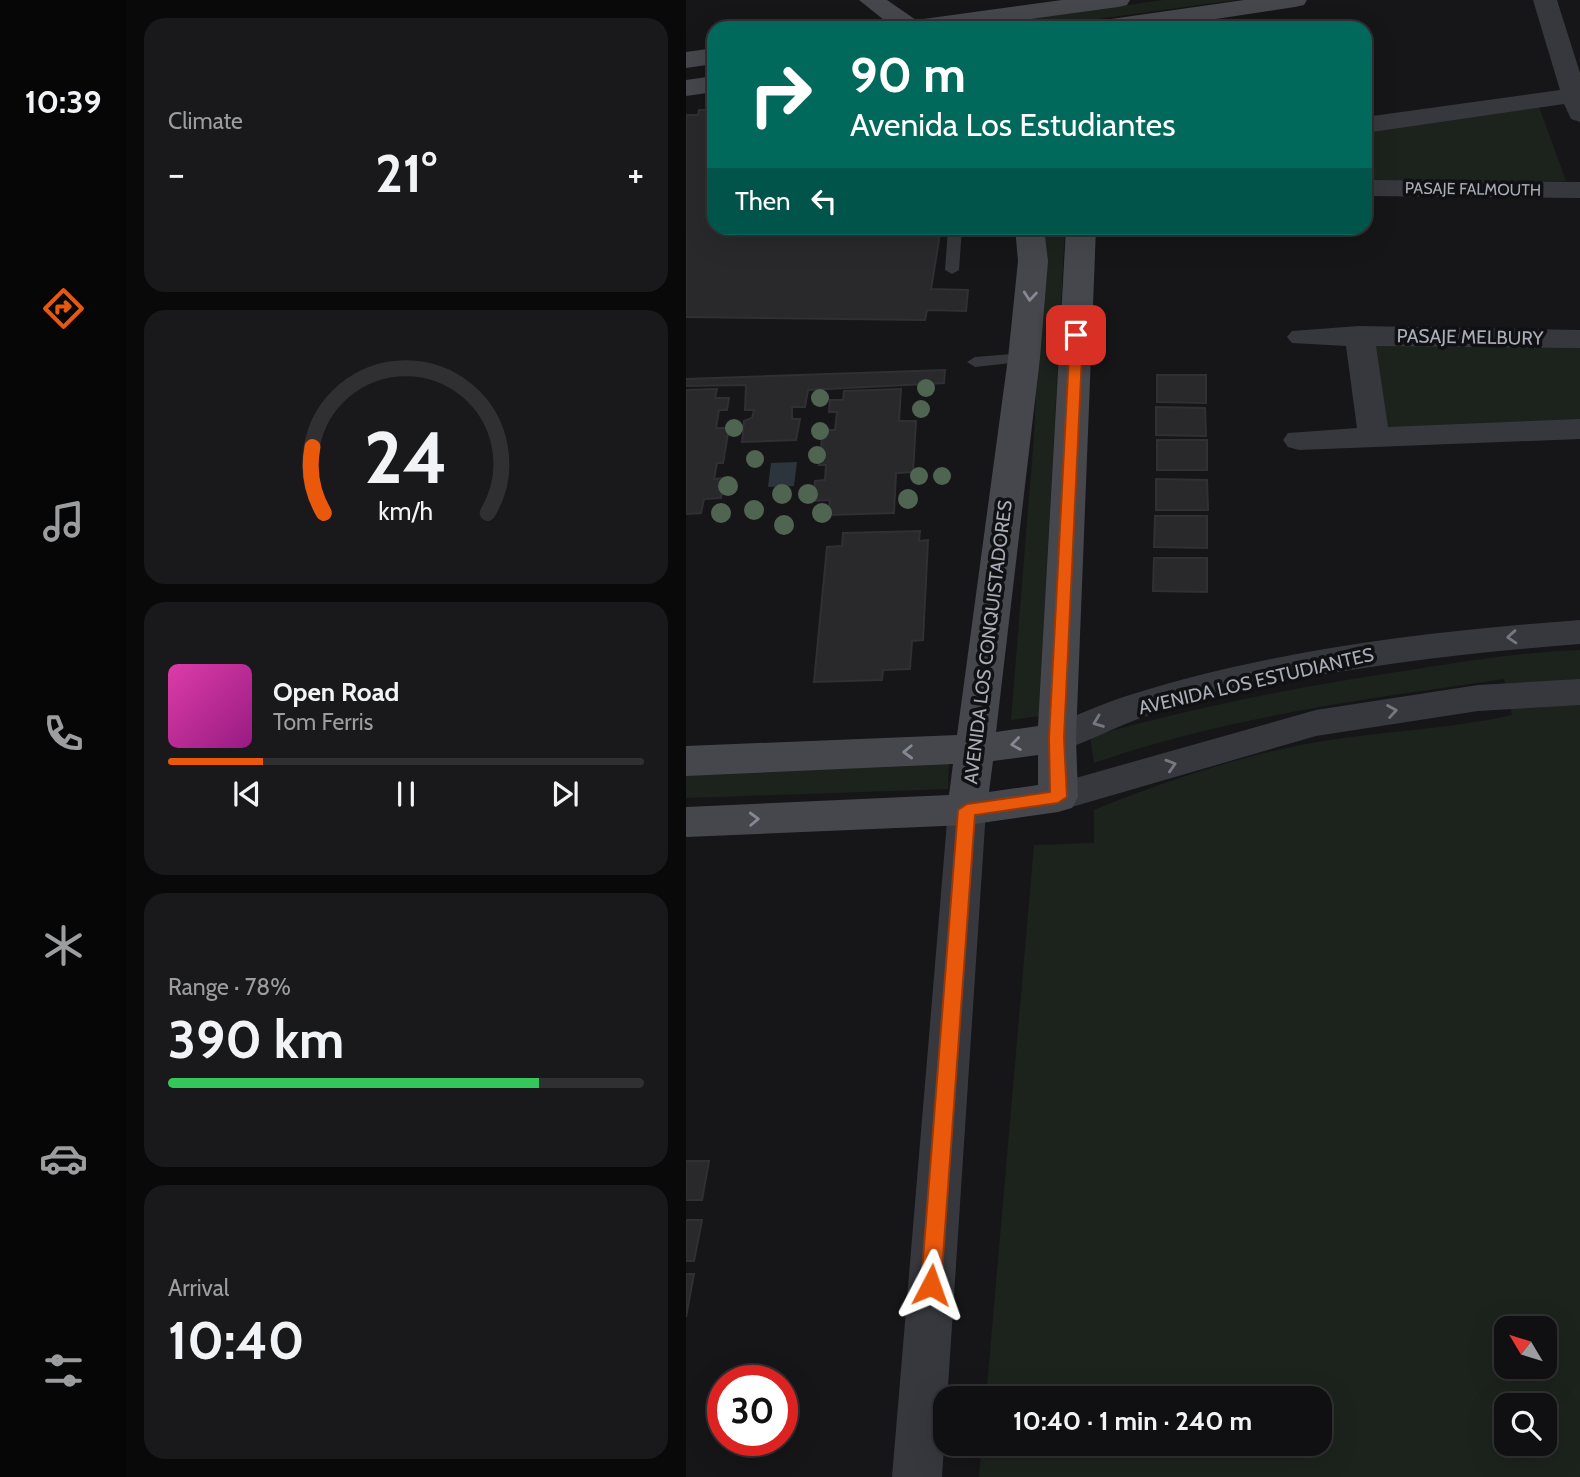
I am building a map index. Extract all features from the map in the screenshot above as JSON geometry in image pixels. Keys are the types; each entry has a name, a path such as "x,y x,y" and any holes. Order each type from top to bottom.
{"street":[{"path":"871,0 901,21"},
{"path":"934,0 965,21"},
{"path":"988,21 1118,0"},
{"path":"1152,21 1295,0"},
{"path":"1372,124 1578,105 1545,0"},
{"path":"686,60 707,57"},
{"path":"686,88 707,85"},
{"name":"PASAJE FALMOUTH","path":"1372,188 1580,190"},
{"name":"AVENIDA LOS CONQUISTADORES","path":"917,1477 967,810 1024,358 1033,261 1031,235"},
{"path":"1058,797 1056,738 1082,235"},
{"path":"1359,335 1374,437"},
{"name":"PASAJE MELBURY","path":"1301,337 1359,335 1580,339"},
{"path":"1299,440 1580,429"},
{"name":"AVENIDA LOS ESTUDIANTES","path":"686,761 976,749 1056,738 1154,701 1399,649 1504,637 1580,632"},
{"path":"686,822 967,810 1058,797 1316,723 1478,698 1580,692"}],"lane":[{"path":"952,270 954,235"},
{"path":"975,362 1024,358"}],"shaded area":[{"path":"1163,0 1236,0 1083,21 1012,21"},
{"path":"1538,104 1566,181 1372,184 1372,130"},
{"path":"1044,235 1065,235 1039,716 1011,720 1034,436"},
{"path":"1370,345 1580,346 1580,422 1385,430"},
{"path":"797,462 794,486 768,487 771,463"},
{"path":"1580,650 1580,1477 979,1477 981,1456 1332,1456 1332,1386 987,1386 1034,845 1094,843 1094,810 1236,760 1323,741 1466,724 1512,715 1504,679 1348,702 1245,721 1194,733 1094,763 1090,737 1169,716 1289,690 1516,655"},
{"path":"949,761 948,789 686,798 686,773"}],"building":[{"path":"699,110 707,110 707,235 940,235 931,289 968,290 966,311 927,310 925,320 686,317 686,119 687,115 698,115"},
{"path":"945,370 944,383 808,390 805,407 792,407 792,419 800,419 796,440 742,442 744,421 752,418 754,410 745,410 746,385 686,386 686,379"},
{"path":"1157,375 1206,375 1206,403 1157,402"},
{"path":"717,389 715,398 729,398 727,410 719,410 716,428 729,428 723,463 717,463 714,479 724,478 721,498 704,499 701,513 686,514 686,390"},
{"path":"901,389 899,421 916,421 913,472 896,473 894,513 828,515 830,500 813,501 815,481 825,480 826,465 819,465 823,430 835,430 837,412 829,412 830,400 843,400 844,391"},
{"path":"1156,407 1205,408 1206,436 1156,435"},
{"path":"1157,440 1207,440 1207,470 1157,470"},
{"path":"1156,479 1207,480 1208,510 1156,510"},
{"path":"1155,516 1207,516 1207,548 1154,547"},
{"path":"920,531 919,541 928,540 923,640 912,641 910,669 883,670 882,680 814,682 827,547 842,546 843,533"},
{"path":"1154,558 1207,558 1207,592 1153,591"},
{"path":"686,1161 709,1161 702,1200 686,1200"},
{"path":"686,1220 702,1220 694,1261 686,1261"},
{"path":"686,1274 694,1274 686,1317"}],"route":[{"path":"931,1285 967,810 1058,797 1056,738 1076,335"}]}
